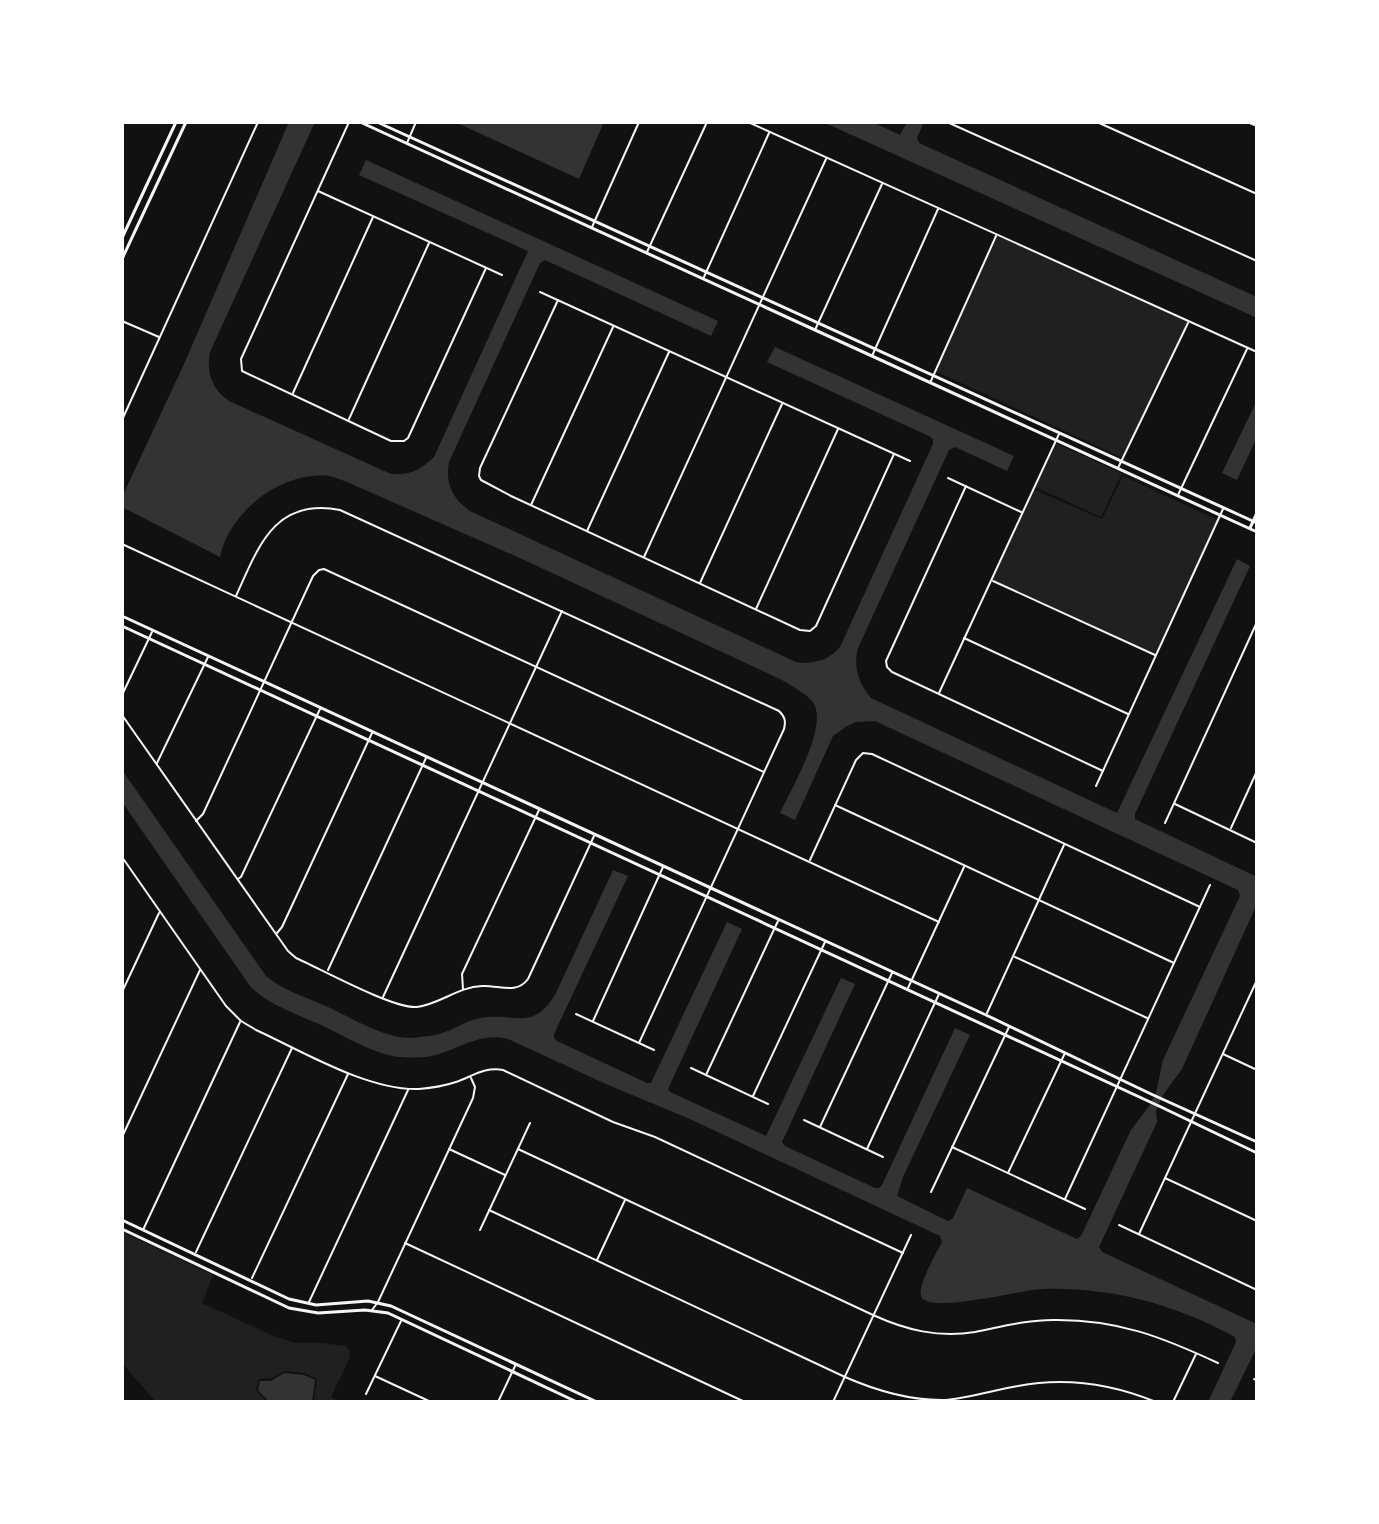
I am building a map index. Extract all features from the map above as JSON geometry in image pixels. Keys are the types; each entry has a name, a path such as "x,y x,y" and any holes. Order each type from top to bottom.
{"street":[{"path":"122,238 176,122"},
{"path":"122,259 186,122"},
{"path":"122,420 258,122"},
{"path":"349,122 241,359 242,371 391,441 404,441 486,268"},
{"path":"360,122 1257,532"},
{"path":"377,122 1255,522"},
{"path":"406,143 416,122"},
{"path":"591,228 639,122"},
{"path":"647,254 707,122"},
{"path":"748,122 1257,352"},
{"path":"947,122 1257,261"},
{"path":"1097,122 1257,194"},
{"path":"1247,122 1257,126"},
{"path":"703,279 770,132"},
{"path":"644,557 826,157"},
{"path":"815,330 883,183"},
{"path":"318,191 502,275"},
{"path":"872,356 939,208"},
{"path":"292,395 373,216"},
{"path":"930,383 997,235"},
{"path":"348,421 429,242"},
{"path":"540,292 910,461"},
{"path":"558,300 479,476 485,483 800,630 810,631 816,626 894,454"},
{"path":"122,321 160,338"},
{"path":"1118,469 1189,321"},
{"path":"531,505 614,326"},
{"path":"1177,496 1247,348"},
{"path":"587,531 670,351"},
{"path":"700,583 783,403"},
{"path":"756,609 838,428"},
{"path":"938,694 1059,433"},
{"path":"948,478 1022,512"},
{"path":"966,486 886,661 887,667 1103,771"},
{"path":"236,596 262,540 278,523 311,508 335,509 352,514 779,711 785,719 784,729 639,1043"},
{"path":"1096,786 1223,508"},
{"path":"1250,529 1257,513"},
{"path":"122,544 939,922"},
{"path":"196,821 203,814 313,576 324,569 764,772"},
{"path":"991,580 1156,656"},
{"path":"383,998 562,610"},
{"path":"122,616 1257,1142"},
{"path":"1165,823 1257,622"},
{"path":"122,626 1257,1153"},
{"path":"122,695 153,631"},
{"path":"964,638 1129,714"},
{"path":"156,764 209,656"},
{"path":"237,879 241,877 321,708"},
{"path":"122,715 292,955 404,1006 434,1002 463,989 523,986 595,835"},
{"path":"275,934 282,927 373,732"},
{"path":"809,861 856,760 863,753 872,754 1200,907"},
{"path":"327,972 427,757"},
{"path":"1230,830 1257,771"},
{"path":"1174,804 1257,843"},
{"path":"835,805 1174,963"},
{"path":"463,989 462,974 539,808"},
{"path":"986,1015 1065,844"},
{"path":"122,857 226,1006 241,1021 292,1047 380,1085 409,1089 444,1085 489,1069 503,1070 903,1253"},
{"path":"593,1021 664,866"},
{"path":"908,989 964,866"},
{"path":"1065,1199 1210,885"},
{"path":"122,992 160,912"},
{"path":"706,1075 778,919"},
{"path":"753,1096 825,941"},
{"path":"1013,956 1148,1019"},
{"path":"122,1137 200,969"},
{"path":"820,1127 893,972"},
{"path":"1139,1234 1257,980"},
{"path":"867,1149 939,993"},
{"path":"1249,998 1257,1002"},
{"path":"576,1014 654,1050"},
{"path":"139,1237 241,1021"},
{"path":"931,1192 1009,1025"},
{"path":"191,1262 292,1047"},
{"path":"1008,1173 1065,1052"},
{"path":"1223,1054 1257,1070"},
{"path":"691,1068 768,1104"},
{"path":"247,1289 348,1073"},
{"path":"372,1310 473,1098 475,1087 471,1077"},
{"path":"307,1312 308,1304 409,1089"},
{"path":"804,1120 883,1157"},
{"path":"480,1230 530,1123"},
{"path":"952,1147 1085,1209"},
{"path":"449,1149 506,1175"},
{"path":"518,1149 873,1315 916,1331 948,1334 1036,1321 1091,1322 1143,1332 1218,1363"},
{"path":"1165,1178 1257,1221"},
{"path":"596,1261 625,1199"},
{"path":"489,1210 881,1392 919,1399 962,1398 1018,1386 1066,1382 1109,1386 1156,1402"},
{"path":"122,1220 282,1296 326,1306 378,1302 405,1312 597,1402"},
{"path":"1119,1225 1257,1290"},
{"path":"122,1229 279,1304 328,1314 372,1310 388,1313 577,1402"},
{"path":"833,1402 911,1235"},
{"path":"405,1243 745,1402"},
{"path":"366,1394 405,1312"},
{"path":"1173,1402 1196,1353"},
{"path":"498,1402 516,1364"},
{"path":"375,1376 431,1402"}],"shaded area":[{"path":"289,122 315,122 210,352 212,380 223,396 391,474 415,471 434,457 528,251 359,175 366,160 718,321 711,336 545,260 540,263 449,462 449,483 454,495 470,511 796,662 820,660 840,647 933,439 767,362 775,347 1014,456 1007,471 955,447 949,450 858,648 858,675 871,698 1117,813 1237,559 1250,566 1135,819 1257,877 1257,904 1182,1069 1163,1095 1156,1111 1157,1122 1099,1247 1102,1252 1257,1324 1257,1347 1230,1402 1208,1402 1236,1342 1235,1337 1189,1315 1142,1300 1068,1289 1042,1289 960,1302 930,1302 922,1298 921,1287 942,1242 940,1236 692,1120 508,1039 476,1040 425,1057 388,1055 285,1010 250,986 122,802 122,770 266,976 287,989 390,1035 407,1038 430,1036 481,1018 523,1018 539,1013 556,993 613,870 628,876 554,1038 651,1083 727,922 742,929 668,1089 766,1136 841,978 855,984 782,1142 875,1188 882,1185 955,1028 970,1035 897,1196 948,1221 953,1218 967,1188 1077,1239 1131,1130 1156,1093 1163,1060 1240,896 1238,890 875,721 856,722 833,736 795,820 780,813 807,758 817,713 813,702 802,693 782,680 522,559 336,478 311,476 293,480 260,498 234,525 220,557 122,507 122,497 184,364"},
{"path":"455,122 604,122 579,179"},
{"path":"823,122 872,122 900,135 907,122 924,122 917,138 919,143 1257,297 1257,318"},
{"path":"997,235 1189,321 1123,458 935,371"},
{"path":"1257,400 1257,437 1237,480 1222,473"},
{"path":"1055,443 1124,474 1101,517 1035,487"},
{"path":"1123,476 1218,520 1156,656 991,580 1033,489 1102,519"},
{"path":"122,1232 213,1275 202,1303 295,1343 346,1346 350,1357 331,1397 340,1402 314,1402 317,1379 304,1373 284,1371 271,1379 258,1380 256,1390 267,1402 156,1402 122,1363"},
{"path":"284,1373 304,1375 315,1380 312,1402 269,1402 258,1390 260,1381 271,1381"}]}
